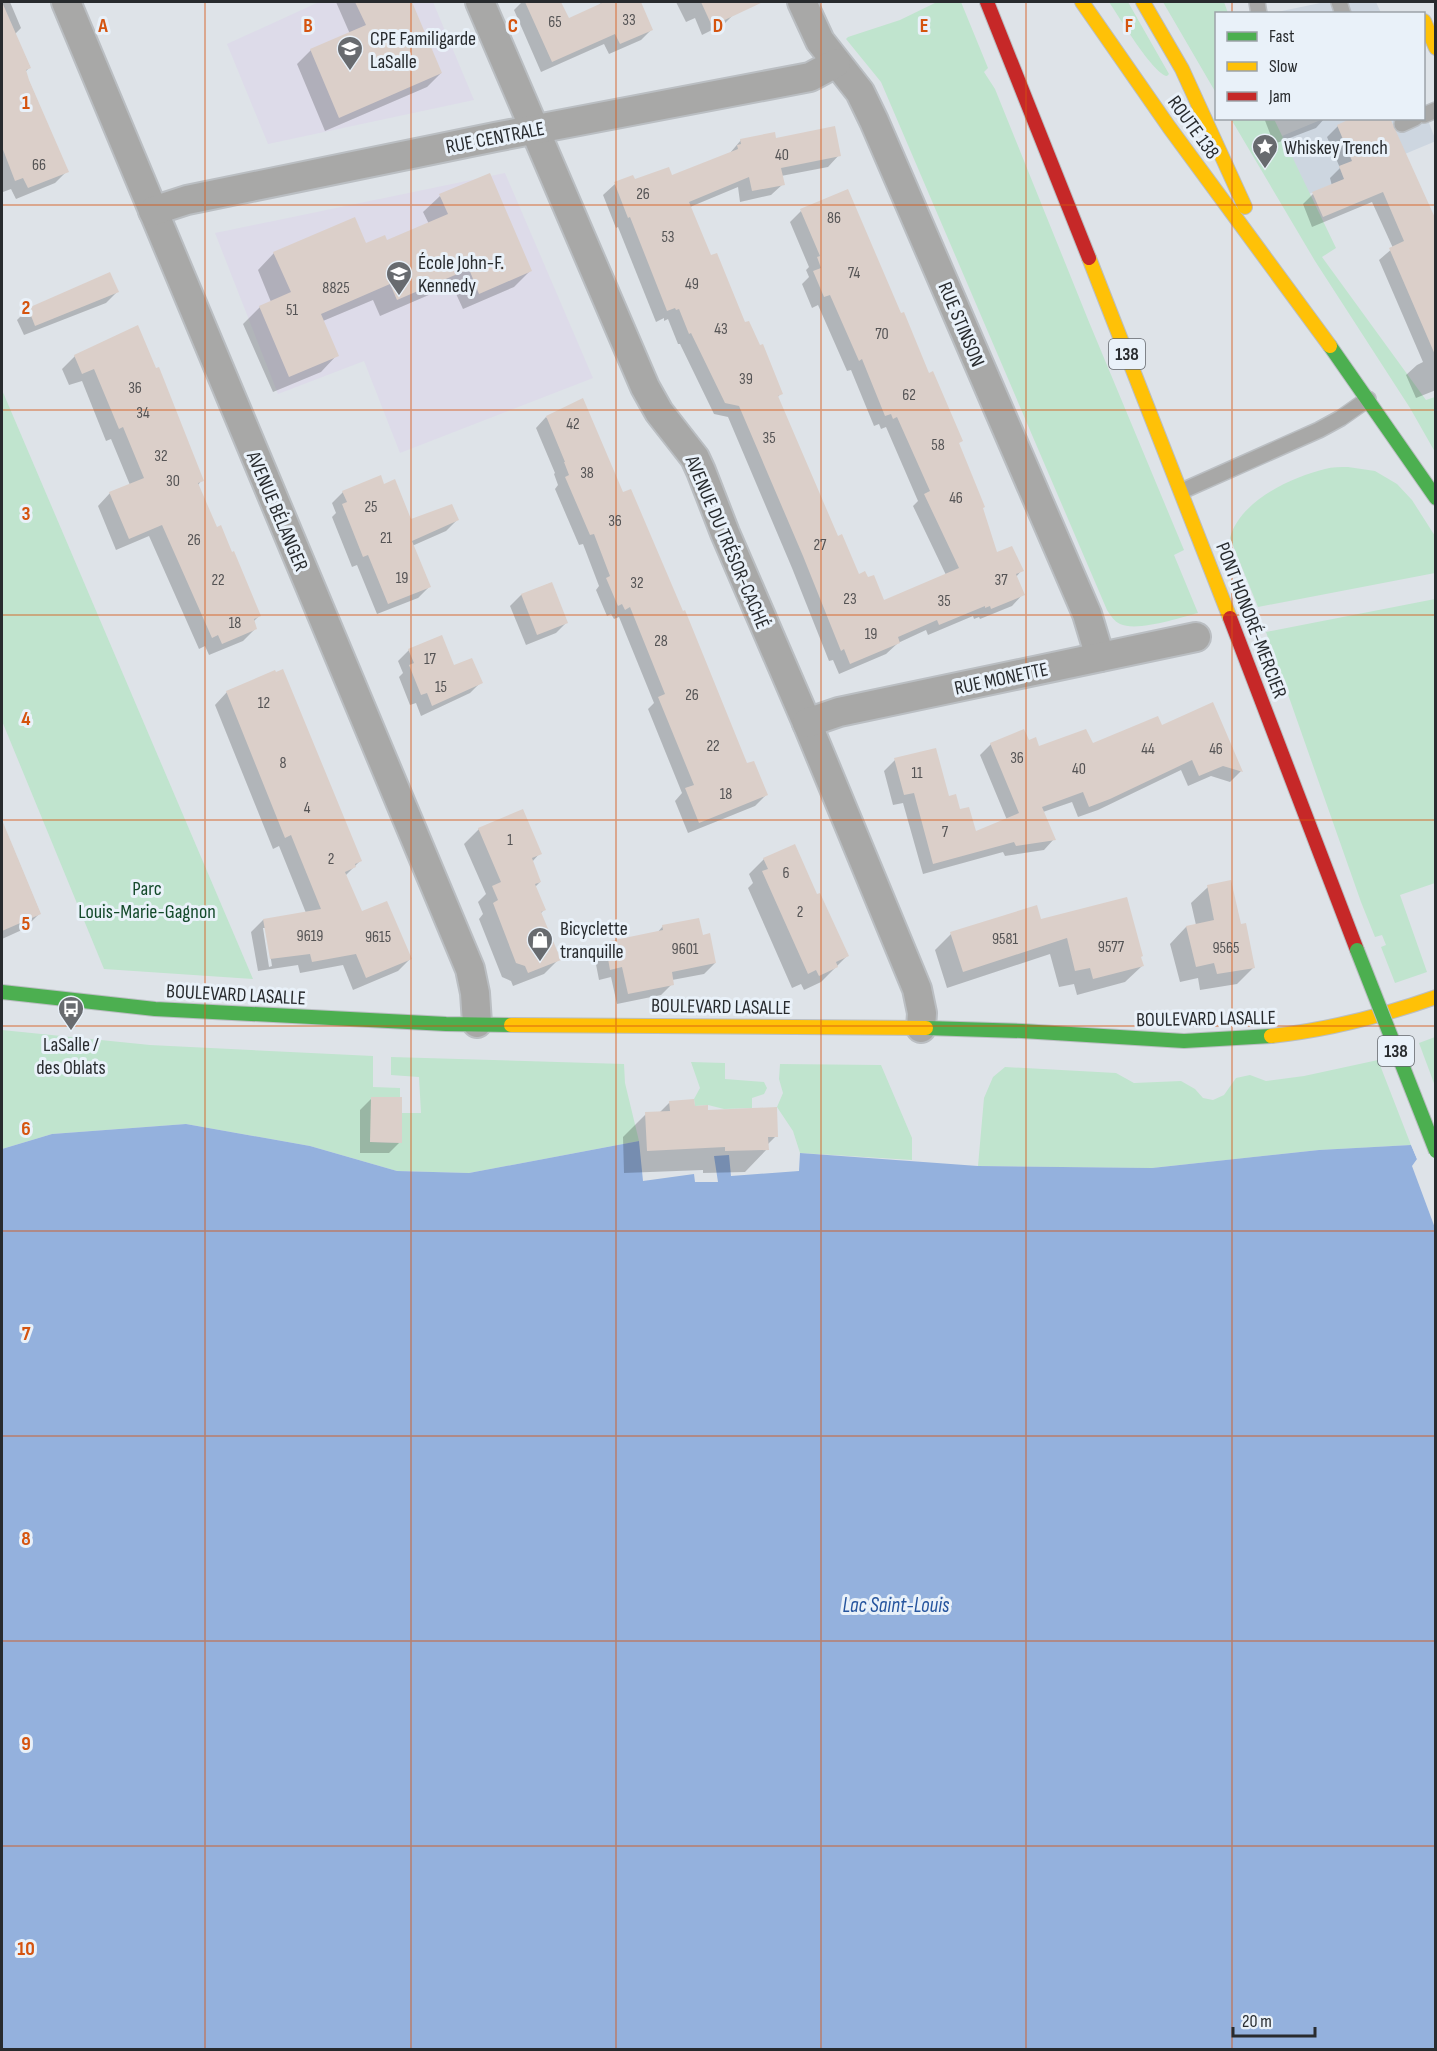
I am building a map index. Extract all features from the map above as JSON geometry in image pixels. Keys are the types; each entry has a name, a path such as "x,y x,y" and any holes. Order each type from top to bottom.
{"main road":[{"name":"138","path":"987,2 1029,104"},
{"name":"ROUTE 138","path":"1082,2 1276,274"},
{"path":"1143,2 1182,69 1276,274 1368,399 1436,498"},
{"path":"1006,13 1029,104"},
{"path":"1425,23 1436,48"},
{"name":"PONT HONORÉ-MERCIER","path":"1029,104 1182,491 1436,1151"},
{"name":"BOULEVARD LASALLE","path":"2,992 224,1014 446,1024 921,1028 1022,1031 1149,1040 1212,1041 1309,1032 1390,1013 1436,997"}],"street":[{"name":"AVENUE BÉLANGER","path":"66,2 470,969 477,1023"},
{"name":"AVENUE DU TRÉSOR-CACHÉ","path":"480,2 645,387 659,412 695,458 701,471 724,533 807,723 917,989 921,1028"},
{"name":"RUE STINSON","path":"802,2 820,42 860,92 874,121 1087,614 1100,657"},
{"name":"RUE CENTRALE","path":"153,212 187,200 810,77 836,63"},
{"name":"RUE MONETTE","path":"807,723 839,712 1196,637"}],"lane":[{"path":"1182,491 1319,430 1368,399"}],"shaded area":[{"name":"CPE Familigarde LaSalle","path":"319,2 433,2 474,100 268,144 227,44"},
{"path":"1325,2 1376,2 1381,12 1277,12"},
{"path":"1425,113 1436,141 1309,194 1282,136 1321,120 1425,120"},
{"name":"École John-F. Kennedy","path":"505,173 593,378 400,453 364,361 278,394 215,233"}],"green space":[{"path":"937,2 961,2 988,68 984,72 995,89 1184,550 1174,555 1198,613 1158,623 1127,626 1114,620 1107,610 881,82 846,39 900,20"},
{"path":"1109,2 1128,2 1169,74 1167,76 1161,73 1145,55"},
{"path":"1163,2 1224,2 1228,12 1215,12 1215,91"},
{"path":"1232,120 1274,120 1336,248 1322,257 1426,400 1435,397 1435,452 1410,408 1315,261"},
{"name":"Parc Louis-Marie-Gagnon","path":"2,390 253,979 104,969 2,721"},
{"path":"1348,467 1375,471 1397,484 1412,500 1435,536 1435,573 1258,607 1230,538 1235,525 1255,502 1282,485 1325,469"},
{"path":"1435,599 1435,883 1400,895 1427,972 1395,983 1381,947 1386,945 1382,935 1375,937 1361,902 1266,632"},
{"path":"2,1030 150,1045 373,1056 373,1087 400,1088 400,1097 371,1097 371,1142 401,1143 402,1113 421,1113 419,1077 391,1075 391,1057 624,1064 625,1083 639,1141 469,1173 397,1171 310,1146 186,1124 52,1134 2,1149"},
{"path":"1435,1037 1435,1086 1419,1043"},
{"path":"1378,1060 1411,1145 1319,1150 1152,1168 978,1166 984,1098 993,1077 1005,1067 1116,1073 1134,1083 1181,1081 1195,1089 1203,1098 1213,1100 1224,1095 1236,1078 1250,1075 1266,1081 1304,1076"},
{"path":"691,1062 725,1063 725,1079 764,1082 767,1088 764,1094 752,1098 752,1108 724,1109 708,1105 695,1106 694,1099 700,1088"},
{"path":"780,1064 881,1065 912,1138 912,1160 800,1153 793,1131 777,1107 783,1093 779,1079"}],"water":[{"name":"Lac Saint-Louis","path":"186,1124 310,1146 397,1171 469,1173 639,1141 643,1181 694,1174 695,1182 718,1182 714,1156 729,1155 731,1176 799,1171 800,1153 978,1166 1152,1168 1319,1150 1411,1145 1417,1159 1435,1155 1435,2049 2,2050 2,1149 52,1134"}],"pier":[{"path":"1410,1142 1414,1144 1419,1155 1436,1152 1435,1228 1412,1166 1417,1159"}],"building":[{"path":"2,2 31,68 26,70 29,80 69,172 28,188 23,178 15,181 2,147"},
{"path":"355,2 412,2 442,73 339,118 310,49 366,25"},
{"path":"525,2 561,2 569,18 604,2 641,2 653,30 620,44 615,34 552,62"},
{"path":"701,2 763,2 712,26"},
{"path":"1348,120 1391,120 1436,220 1436,357 1389,248 1404,241 1383,192 1323,217 1312,192 1344,179 1339,166 1352,161 1337,125"},
{"path":"835,126 841,156 781,168 785,185 752,191 749,177 689,202 711,255 717,253 745,322 749,321 760,345 763,344 783,394 778,396 838,536 842,534 859,574 865,571 868,577 874,575 884,600 959,568 924,494 930,491 897,417 893,419 891,414 885,416 862,359 859,361 830,295 824,297 813,271 821,268 817,257 820,256 800,209 848,189 901,313 904,312 929,373 933,371 963,441 959,443 985,507 983,508 997,552 1012,546 1024,571 1016,574 1025,595 991,609 990,606 985,608 985,606 939,625 937,620 898,637 900,643 850,664 844,649 841,651 739,406 725,403 691,333 689,334 679,309 667,311 614,182 633,175 635,179 669,167 672,175 738,149 737,145 741,144 740,139 775,132 776,138"},
{"path":"490,173 532,271 479,294 469,269 397,300 390,284 321,314 339,356 289,377 259,306 291,292 273,252 355,217 366,243 385,235 387,240 448,214 439,194"},
{"path":"110,272 119,292 35,326 28,308"},
{"path":"138,325 156,368 159,367 204,481 198,483 217,527 221,525 232,552 234,551 261,616 254,619 257,629 222,644 218,635 212,638 162,525 129,539 109,492 144,478 123,427 119,429 94,369 82,374 74,355"},
{"path":"583,398 623,492 631,489 683,611 685,610 747,763 754,761 768,795 699,823 685,788 694,785 658,697 665,694 630,607 625,610 622,604 618,606 606,578 610,576 594,534 590,535 565,477 569,475 565,462 546,416"},
{"path":"381,475 384,484 395,479 411,519 452,504 459,520 412,541 431,587 388,604 368,555 363,557 342,504 347,502 342,491"},
{"path":"552,582 568,623 537,635 521,594"},
{"path":"442,635 454,665 472,658 483,683 432,706 427,693 421,695 409,665 414,663 408,649"},
{"path":"283,669 362,861 345,872 362,911 387,901 412,959 366,978 356,954 312,962 310,954 270,959 263,919 321,909 291,835 285,838 226,691 275,670 276,672"},
{"path":"1213,702 1243,772 1223,766 1199,776 1192,760 1089,807 1083,792 1042,807 1056,840 1016,846 1014,842 933,864 914,793 904,795 894,758 936,748 949,796 956,794 960,809 969,807 976,831 1019,813 990,743 1024,729 1029,740 1036,737 1039,746 1086,729 1093,743 1158,716 1162,725"},
{"path":"523,809 542,854 532,858 541,882 535,884 546,910 541,912 561,960 528,973 525,966 516,963 493,903 498,900 492,886 501,882 478,828"},
{"path":"2,820 41,914 2,931"},
{"path":"795,844 817,894 820,893 849,956 836,962 838,967 819,976 816,970 808,974 762,871 768,869 763,858"},
{"path":"1231,880 1241,924 1246,923 1255,968 1217,974 1214,963 1196,967 1186,926 1214,920 1207,885"},
{"path":"1127,897 1144,966 1093,979 1090,968 1075,971 1067,938 963,972 950,932 1037,905 1041,919"},
{"path":"699,918 703,935 710,933 716,963 672,972 674,985 628,994 622,967 610,970 605,942 663,930 662,925"},
{"path":"371,1097 402,1097 402,1143 370,1142"},
{"path":"694,1099 695,1106 708,1105 708,1110 777,1107 778,1137 768,1137 769,1150 725,1151 725,1147 647,1151 645,1112 670,1111 669,1101"}],"traffic: fast":[{"path":"1330,346 1436,498"},
{"path":"1357,950 1436,1151"},
{"path":"2,992 155,1009 446,1024 511,1025"},
{"path":"926,1028 1022,1031 1184,1041 1271,1036"}],"traffic: slow":[{"path":"1082,2 1169,127 1330,346"},
{"path":"1143,2 1182,69 1245,207"},
{"path":"1425,23 1436,48"},
{"path":"1089,258 1230,618"},
{"path":"1271,1036 1355,1021 1436,997"},
{"path":"511,1025 926,1028"}],"traffic: jam":[{"path":"987,2 1089,258"},
{"path":"1230,618 1357,950"}],"place":[{"name":"CPE Familigarde LaSalle","path":"350,72"},
{"name":"Whiskey Trench","path":"1265,170"},
{"name":"École John-F. Kennedy","path":"399,297"},
{"name":"Bicyclette tranquille","path":"540,963"},
{"name":"LaSalle / des Oblats","path":"71,1032"}]}
